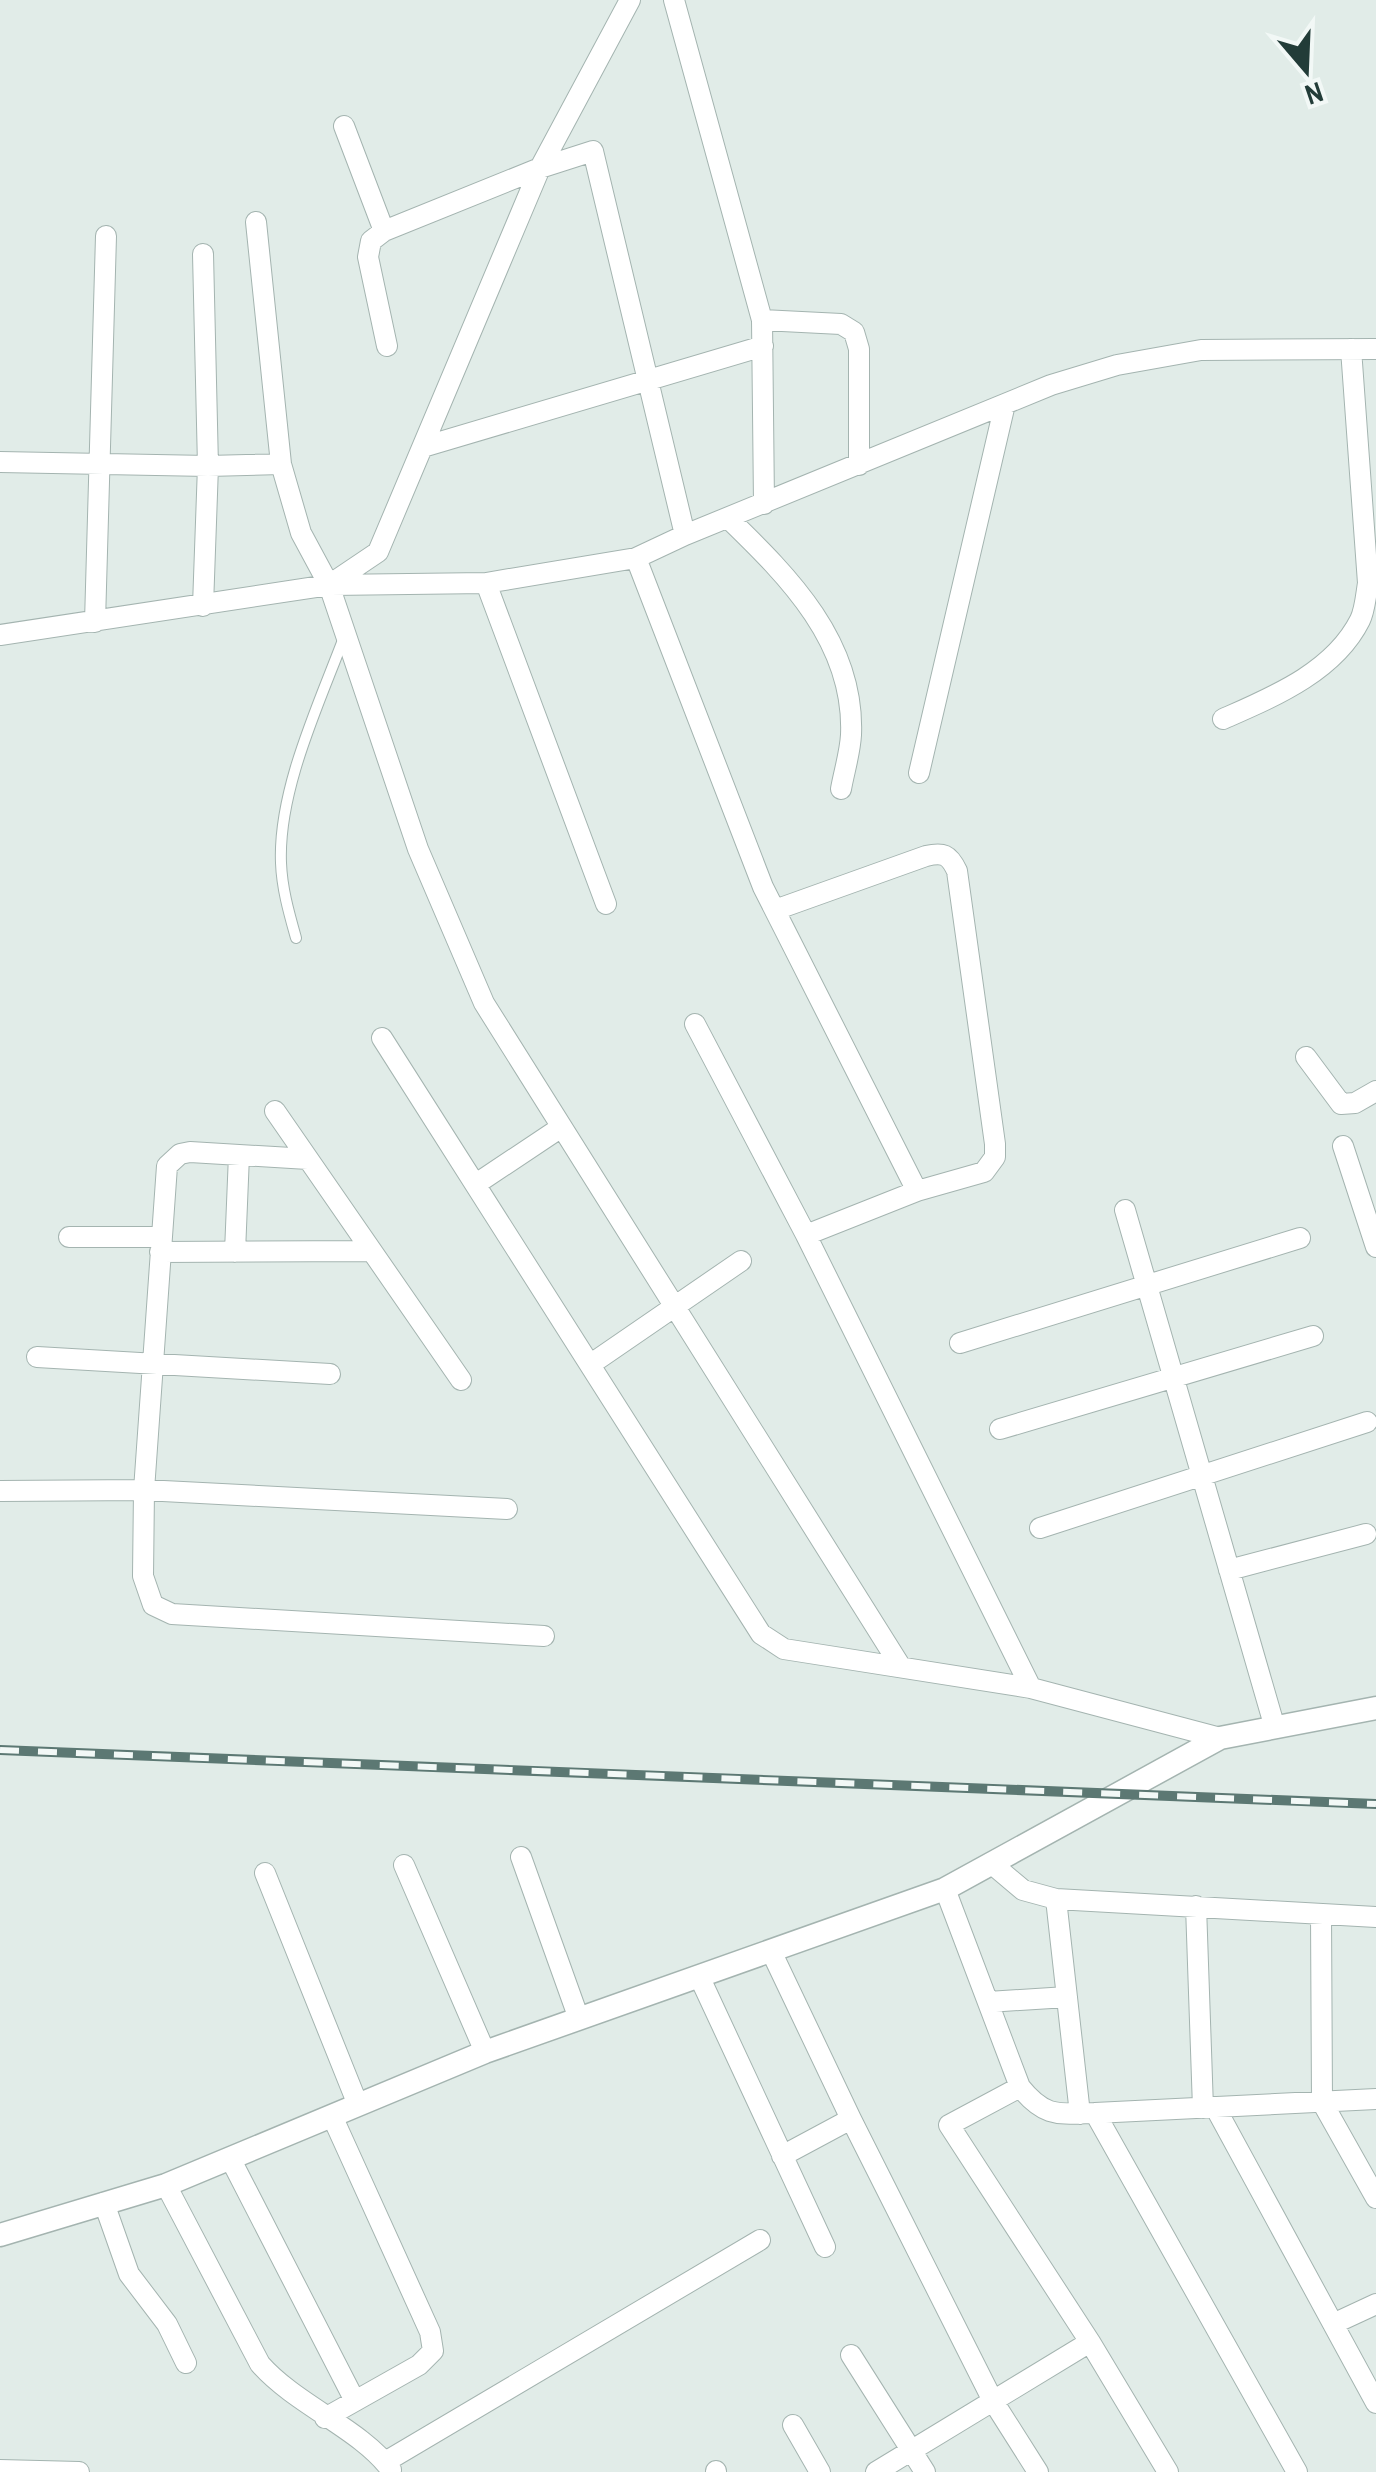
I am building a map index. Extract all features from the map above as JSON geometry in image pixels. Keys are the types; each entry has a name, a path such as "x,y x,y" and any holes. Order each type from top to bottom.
{"street":[{"path":"329,586 378,552 540,168 630,0"},
{"path":"674,0 762,320 764,504"},
{"path":"344,126 384,230"},
{"path":"387,346 368,257 371,240 384,230 593,151 686,535"},
{"path":"256,222 281,464 301,534 329,586 418,848 484,1002 901,1667"},
{"path":"95,622 106,236"},
{"path":"203,254 208,466 203,606"},
{"path":"762,320 841,324 854,332 859,349 859,465"},
{"path":"422,447 763,346"},
{"path":"1223,720 1273,697 1314,670 1343,647 1362,617 1368,582 1351,348"},
{"path":"0,636 329,586 486,583 636,558 1052,384 1117,365 1201,350 1376,349"},
{"path":"920,772 1005,404"},
{"path":"0,462 281,464"},
{"path":"728,518 806,599 832,645 848,694 851,736 842,790"},
{"path":"636,558 774,910 917,1191"},
{"path":"486,583 606,904"},
{"path":"774,910 926,856 946,854 952,860 957,871 995,1157 984,1172 917,1191 806,1235"},
{"path":"695,1024 806,1235 1031,1688"},
{"path":"382,1038 761,1634 784,1648 1031,1688 1220,1738"},
{"path":"1306,1057 1341,1104 1355,1104 1376,1090"},
{"path":"275,1111 460,1380"},
{"path":"476,1184 560,1128"},
{"path":"1343,1146 1376,1247"},
{"path":"308,1159 190,1152 172,1159 164,1179 144,1490 143,1576 148,1598 161,1611 172,1614 544,1636"},
{"path":"235,1252 239,1156"},
{"path":"1125,1210 1275,1728"},
{"path":"69,1236 235,1252 372,1251"},
{"path":"960,1344 1300,1238"},
{"path":"591,1364 741,1261"},
{"path":"1000,1430 1313,1336"},
{"path":"37,1357 330,1374"},
{"path":"1040,1528 1367,1422"},
{"path":"0,1491 144,1490 507,1508"},
{"path":"1230,1570 1366,1534"},
{"path":"0,2235 166,2185 485,2052 946,1889 1220,1738 1376,1708"},
{"path":"520,1857 580,2018"},
{"path":"404,1864 485,2052"},
{"path":"991,1864 1024,1890 1056,1900 1376,1916"},
{"path":"266,1873 358,2105"},
{"path":"946,1889 1020,2087 1046,2112 1087,2114 1376,2099"},
{"path":"1056,1900 1067,1997 1087,2114 1297,2472"},
{"path":"1196,1906 1209,2107 1376,2403"},
{"path":"1322,1914 1322,2102 1376,2198"},
{"path":"771,1950 993,2401 1038,2472"},
{"path":"699,1976 824,2247"},
{"path":"988,2002 1067,1997"},
{"path":"1020,2087 949,2125 1090,2342 1166,2471"},
{"path":"326,2418 429,2358 433,2344 332,2116"},
{"path":"782,2156 851,2118"},
{"path":"230,2158 355,2401"},
{"path":"166,2185 260,2364 276,2382 388,2467 760,2240"},
{"path":"104,2203 129,2274 167,2324 186,2363"},
{"path":"1333,2324 1376,2304"},
{"path":"876,2472 1090,2342"},
{"path":"851,2355 925,2472"},
{"path":"794,2425 820,2472"},
{"path":"8,2471 79,2472"}],"lane":[{"path":"296,938 283,890 280,859 284,820 304,746 345,634"}],"railway":[{"path":"0,1750 1376,1804"}]}
